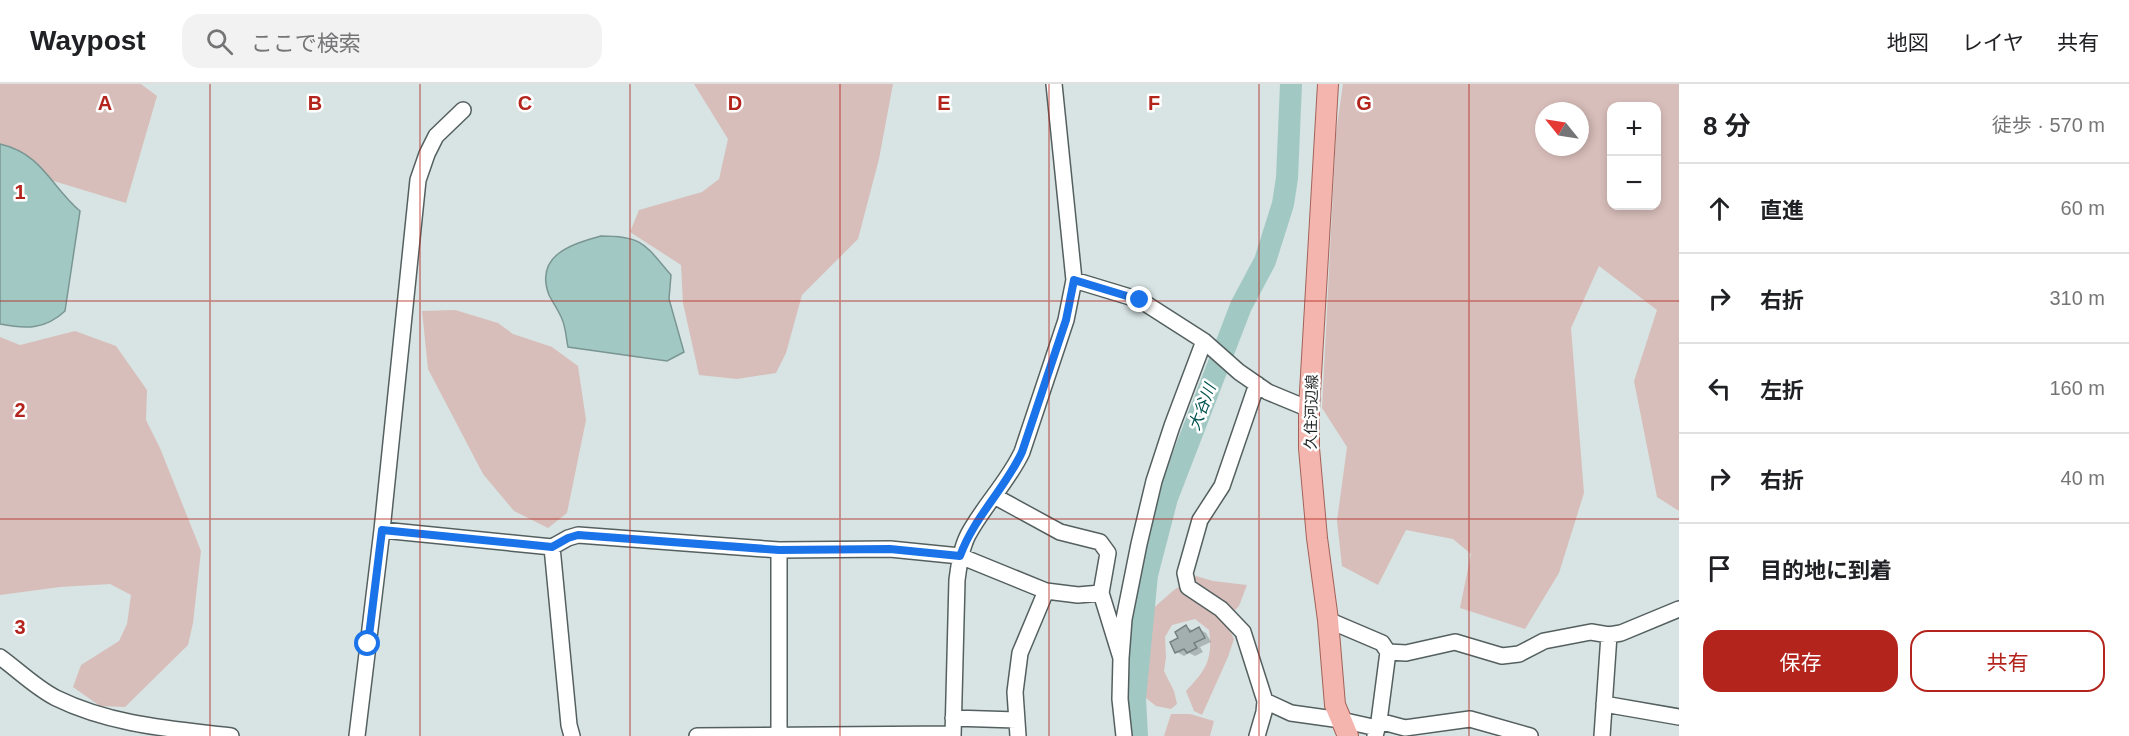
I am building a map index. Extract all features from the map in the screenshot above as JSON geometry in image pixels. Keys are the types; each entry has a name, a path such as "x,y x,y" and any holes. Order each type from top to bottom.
{"main road":[{"name":"久住河辺線","path":"1328,84 1309,409 1309,448 1335,705 1344,728"}],"street":[{"path":"697,736 953,735 957,580 960,556 967,536 1013,472 1022,452 1066,320 1074,280 1054,84"},
{"path":"357,736 382,530 418,180 436,136 463,110"},
{"path":"1074,280 1140,300 1204,341 1239,372 1268,392 1309,409"},
{"path":"1124,736 1120,699 1124,619 1154,481 1204,341"},
{"path":"1257,384 1222,486 1200,520 1185,573 1188,587 1221,609 1244,632 1265,701 1257,736"},
{"path":"994,496 1060,532 1100,542 1108,553 1101,593 1121,658"},
{"path":"382,530 552,547 578,535 779,550 890,549 960,556 1046,591 1078,595 1101,593"},
{"path":"552,547 569,725 572,736"},
{"path":"779,550 779,736"},
{"path":"953,718 1017,728 1015,692 1020,653 1046,591"},
{"path":"1388,652 1406,653 1455,642 1502,656 1519,654 1544,641 1591,632 1609,635 1622,633 1679,609"},
{"path":"1328,620 1382,643 1388,652 1377,728"},
{"path":"1602,736 1609,635"},
{"path":"0,657 54,697 92,713 122,722 194,734 231,736"},
{"path":"1265,701 1292,713 1344,728 1405,728 1470,719 1530,736"},
{"path":"1604,704 1679,717"}],"shaded area":[{"path":"0,84 141,84 157,96 126,203 47,179 0,146"},
{"path":"694,84 893,84 879,159 858,239 802,295 786,353 776,373 737,379 699,375 683,303 681,265 630,232 639,210 702,192 719,179 728,139"},
{"path":"1343,84 1679,84 1679,511 1657,497 1634,381 1657,310 1599,266 1571,328 1584,493 1559,573 1525,629 1460,608 1471,554 1453,539 1406,530 1378,585 1342,566 1337,521 1347,447 1322,408 1336,133"},
{"path":"455,310 498,323 513,334 552,347 578,366 586,420 567,513 548,528 514,511 483,474 428,369 422,311"},
{"path":"75,331 116,346 147,390 146,420 160,448 201,551 193,623 188,645 125,707 100,706 73,687 81,665 119,641 127,624 131,595 110,584 60,587 0,595 0,337 20,345"},
{"path":"1196,576 1213,581 1247,585 1239,606 1225,620 1234,639 1202,715 1194,711 1186,691 1203,670 1210,649 1209,630 1195,619 1172,625 1165,637 1164,671 1174,691 1177,704 1171,709 1156,706 1141,694 1149,612 1174,590"},
{"path":"1171,714 1190,714 1214,721 1210,736 1164,736"}],"water":[{"path":"0,144 27,155 37,163 80,211 65,311 50,322 34,327 0,324"},
{"path":"601,236 635,240 649,249 671,275 669,299 684,352 667,361 568,347 563,322 549,295 546,281 547,270 551,261 558,254 579,243"}],"building":[{"path":"1186,625 1190,632 1199,627 1205,638 1194,643 1197,648 1187,653 1184,649 1175,653 1170,642 1178,638 1175,632"}],"waterway":[{"name":"大谷川","path":"1137,736 1135,699 1147,575 1167,498 1241,306 1265,261 1283,204 1287,178 1291,84"}],"route":[{"path":"368,644 382,530 552,547 578,535 779,550 890,549 960,556 967,536 984,509 1013,472 1022,452 1066,320 1074,280 1140,300"}]}
